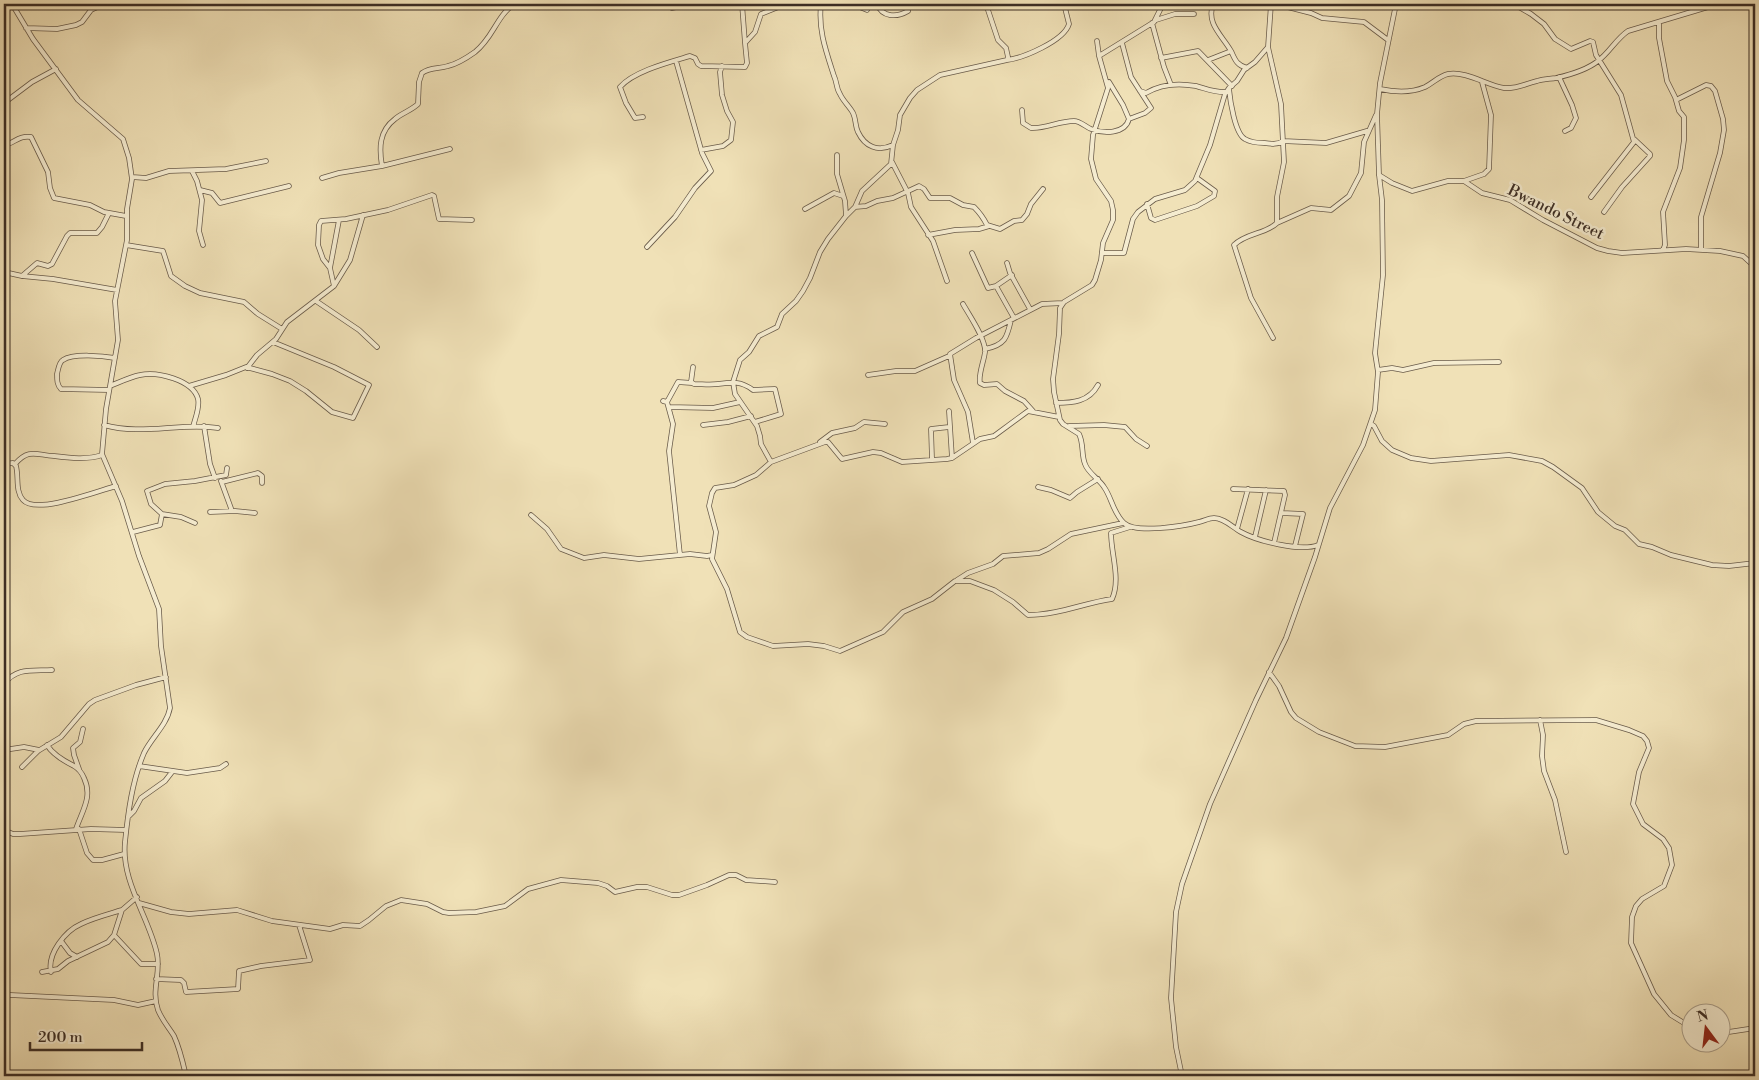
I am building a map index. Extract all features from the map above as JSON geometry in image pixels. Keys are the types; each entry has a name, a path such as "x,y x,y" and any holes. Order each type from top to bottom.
{"street":[{"path":"12,4 26,28 78,100 123,139 129,158 132,177 126,216 126,245 116,290 115,307 118,340 104,425 102,455 133,532 139,556 159,611 161,646 170,710 145,752 139,766 128,816 124,854 131,882 151,932 157,954 156,1001 158,1010 180,1052 186,1076"},
{"path":"26,28 57,29 76,25 82,22 92,9 104,4"},
{"path":"382,166 379,148 380,141 391,122 418,104 419,82 422,73 432,68 450,66 473,54 490,37 498,19 514,4"},
{"path":"667,4 673,8 690,4"},
{"path":"643,116 635,118 626,103 621,86 636,76 692,56 696,58 700,66 745,66 747,63 742,4"},
{"path":"745,43 755,32 761,14 786,4"},
{"path":"821,4 820,19 823,43 836,86 845,103 853,112 858,132 874,148 882,149 892,145"},
{"path":"859,4 867,10"},
{"path":"877,4 879,10 885,14 900,14 908,11"},
{"path":"986,4 998,40 1006,48 1007,60"},
{"path":"947,281 934,244 912,208 907,192 892,162 892,145 897,135 902,110 914,94 940,74 1020,58 1032,53 1065,31 1069,25 1064,4"},
{"path":"1156,20 1163,4"},
{"path":"1213,4 1211,12 1218,34 1231,51 1237,64 1246,68"},
{"path":"1271,4 1268,47 1280,98 1284,162 1277,198 1277,223"},
{"path":"1276,4 1295,6 1322,18 1364,22 1388,40"},
{"path":"1182,1076 1175,1040 1171,998 1176,912 1182,884 1206,812 1286,638 1330,508 1363,445 1375,410 1378,370 1375,353 1383,275 1382,200 1379,175 1377,114 1388,40 1396,4"},
{"path":"1506,4 1519,7 1540,20 1555,39 1571,49 1592,41 1595,44 1596,55 1621,95 1634,139 1632,147 1591,197"},
{"path":"1380,89 1400,92 1424,88 1441,77 1451,74 1503,88 1520,88 1537,80 1559,77 1599,60 1628,31 1718,4"},
{"path":"1099,56 1156,20 1176,14 1194,14"},
{"path":"1152,23 1161,58 1171,84"},
{"path":"1659,23 1659,38 1667,81 1679,111 1684,117 1684,140 1677,180 1663,212 1664,250"},
{"path":"1097,41 1108,88 1091,149 1094,174 1096,180 1110,199 1113,221 1103,243 1093,284 1064,302 1059,310 1059,334 1053,375 1056,403 1062,424 1080,436 1085,464 1106,489 1114,509 1123,523 1130,527"},
{"path":"1022,110 1024,123 1031,128 1075,121 1095,130 1121,130 1129,120 1145,113 1151,108 1131,77 1122,43"},
{"path":"1102,253 1121,254 1125,252 1134,217 1147,204 1155,198 1189,188 1197,178 1210,145 1222,103 1229,89 1246,68 1254,64 1268,47"},
{"path":"1161,58 1198,51 1208,60 1229,89 1232,111 1238,130 1244,138 1272,144 1278,144 1283,141 1326,143 1367,131"},
{"path":"1208,60 1231,51"},
{"path":"647,247 675,216 695,188 710,172 701,150 676,61"},
{"path":"701,150 726,145 731,140 733,122 722,95 720,72 722,66"},
{"path":"4,103 32,82 56,69"},
{"path":"1559,77 1576,118 1571,128 1565,131"},
{"path":"1107,80 1120,99 1129,120"},
{"path":"1379,175 1412,192 1448,182 1464,181 1484,174 1489,169 1491,115 1482,82"},
{"path":"1140,92 1146,93 1154,88 1171,84 1196,86 1217,92 1229,89"},
{"path":"1676,100 1706,86 1711,86 1715,91 1724,125 1720,153 1701,217 1701,249"},
{"path":"1273,338 1251,298 1234,244 1310,208 1330,210 1349,196 1362,171 1364,142 1367,131 1377,114"},
{"path":"4,145 8,145 19,138 31,137 48,172 49,187 54,198 90,205 109,213 126,216"},
{"path":"1604,212 1650,156 1647,149 1634,139"},
{"path":"322,178 338,173 382,166 450,149"},
{"path":"837,155 837,174 846,215"},
{"path":"132,177 144,178 166,171 226,169 266,161"},
{"path":"770,462 761,445 759,430 755,422 735,394 733,382 741,358 749,352 760,335 777,327 784,311 799,296 810,278 822,248 846,215 855,207 862,191 892,162"},
{"path":"192,171 200,190 202,205 199,231 203,245"},
{"path":"1147,204 1151,218 1155,220 1197,206 1214,196 1215,191 1197,178"},
{"name":"Bwando Street","path":"1464,181 1482,193 1510,200 1543,220 1597,248 1622,253 1701,249 1743,256 1755,267"},
{"path":"200,190 212,193 218,202 221,203 289,186"},
{"path":"855,207 893,198 919,186 924,189 930,198 950,198 963,205 972,206 989,226"},
{"path":"928,235 955,230 979,229 989,226 1001,229 1014,221 1021,220 1043,189"},
{"path":"805,209 834,193 843,196"},
{"path":"334,286 330,268 320,253 318,245 319,225 322,220 339,220 394,208 432,195 434,196 440,219 472,220"},
{"path":"22,276 36,263 48,266 52,264 70,233 97,233 109,213"},
{"path":"247,368 257,355 273,342 287,322 334,286 350,260 363,215"},
{"path":"330,268 339,220"},
{"path":"126,245 162,251 171,276 185,286 200,293 244,302 259,315 282,329"},
{"path":"972,253 987,287 996,286 1012,275"},
{"path":"1007,263 1030,309"},
{"path":"4,272 116,290"},
{"path":"986,349 998,346 1004,341 1012,319 996,286"},
{"path":"316,301 359,330 377,347"},
{"path":"868,375 895,371 915,371 949,356 980,336 1030,309 1045,303 1064,302"},
{"path":"963,304 986,349 984,366 979,378 980,383 984,385 997,384 1005,391 1024,401 1033,411"},
{"path":"189,386 247,368 290,381 306,391 329,410 353,418 369,385 273,342"},
{"path":"115,358 93,356 65,359 61,362 58,370 58,385 61,389 110,388 146,374 166,376 189,386 195,393 198,401 194,426"},
{"path":"949,356 954,380 968,412 973,443"},
{"path":"1378,370 1409,369 1434,363 1499,362"},
{"path":"692,383 694,367"},
{"path":"680,555 669,451 673,424 666,403 678,382 715,385 733,382 747,385 752,390 775,390 781,414 755,422"},
{"path":"1056,403 1081,400 1094,392 1098,386"},
{"path":"666,403 713,408 740,402"},
{"path":"1059,417 1027,411 992,437 982,438 952,458 898,461 884,454 873,452 842,459 827,442 770,462 756,475 733,486 718,487 713,490 709,506 716,532 712,555 713,562 727,589 740,632 747,637 775,646 808,644 841,650 883,632 903,612 932,599 968,572 993,564 1003,556 1039,553 1070,534 1123,523"},
{"path":"948,412 952,458"},
{"path":"703,425 728,422 751,416"},
{"path":"818,444 829,434 855,428 864,422 886,424"},
{"path":"1371,424 1386,445 1396,452 1411,458 1431,461 1509,455 1542,461 1582,488 1598,512 1615,526 1625,530 1639,544 1671,555 1712,565 1728,566 1755,563"},
{"path":"104,425 129,430 194,426 218,428"},
{"path":"1067,426 1104,425 1118,428 1125,427 1136,440 1147,446"},
{"path":"204,426 210,464 222,482 232,511"},
{"path":"932,459 930,430 949,427"},
{"path":"4,464 15,464 24,456 35,453 89,458 102,455"},
{"path":"15,464 21,497 27,503 33,505 44,505 116,486"},
{"path":"195,523 181,517 162,514 150,502 147,494 148,489 165,484 226,475 227,468"},
{"path":"222,482 258,473 262,476 262,483"},
{"path":"1038,487 1070,498 1076,492 1098,479"},
{"path":"1237,529 1248,489"},
{"path":"1233,490 1285,491 1282,513 1274,542"},
{"path":"1255,537 1266,490"},
{"path":"210,512 255,513"},
{"path":"1282,513 1303,514 1295,546"},
{"path":"133,532 160,525 162,514"},
{"path":"531,516 547,528 561,549 584,558 604,555 639,560 693,554 712,555"},
{"path":"955,581 970,581 994,590 1013,602 1028,615 1051,614 1094,602 1112,600 1115,571 1111,533 1130,527 1169,527 1214,518 1255,537 1274,542 1311,548 1318,545"},
{"path":"4,684 10,676 18,672 52,670"},
{"path":"1269,672 1296,718 1322,733 1356,746 1385,747 1448,736 1464,724 1472,721 1600,721 1638,733 1647,742 1649,748 1639,772 1633,804 1643,824 1660,836 1667,844 1671,853 1672,865 1664,886 1642,899 1636,906 1632,917 1630,936 1632,948 1654,994 1671,1015 1682,1022"},
{"path":"22,767 39,750 61,737 89,704 95,700 136,685 166,677"},
{"path":"1540,720 1543,735 1542,756 1544,771 1555,800 1566,852"},
{"path":"83,729 80,742 73,748 74,755 85,780 88,795 77,829 87,853 93,860 102,860 124,854"},
{"path":"47,745 50,750 66,763 80,770"},
{"path":"4,750 24,747 39,750"},
{"path":"139,766 187,773 218,768 226,764"},
{"path":"128,816 135,809 141,798 165,781 172,772"},
{"path":"4,830 13,834 20,834 77,829 126,830"},
{"path":"139,903 171,912 189,914 237,910 271,920 327,929 347,925 358,926 370,920 386,906 403,900 427,904 446,913 476,912 505,906 528,889 564,880 598,883 607,886 615,892 637,887 647,887 675,896 707,886 728,875 736,875 746,880 775,882"},
{"path":"51,972 52,956 61,941 73,928 79,924 122,910 137,897"},
{"path":"42,972 51,972 108,942 114,935 122,910"},
{"path":"156,979 181,980 184,983 186,992 238,989 239,971 261,966 310,960 300,926"},
{"path":"114,935 141,964 158,964"},
{"path":"61,941 76,958"},
{"path":"10,996 114,1000 138,1005 156,1001"},
{"path":"1732,1031 1755,1028"}]}
